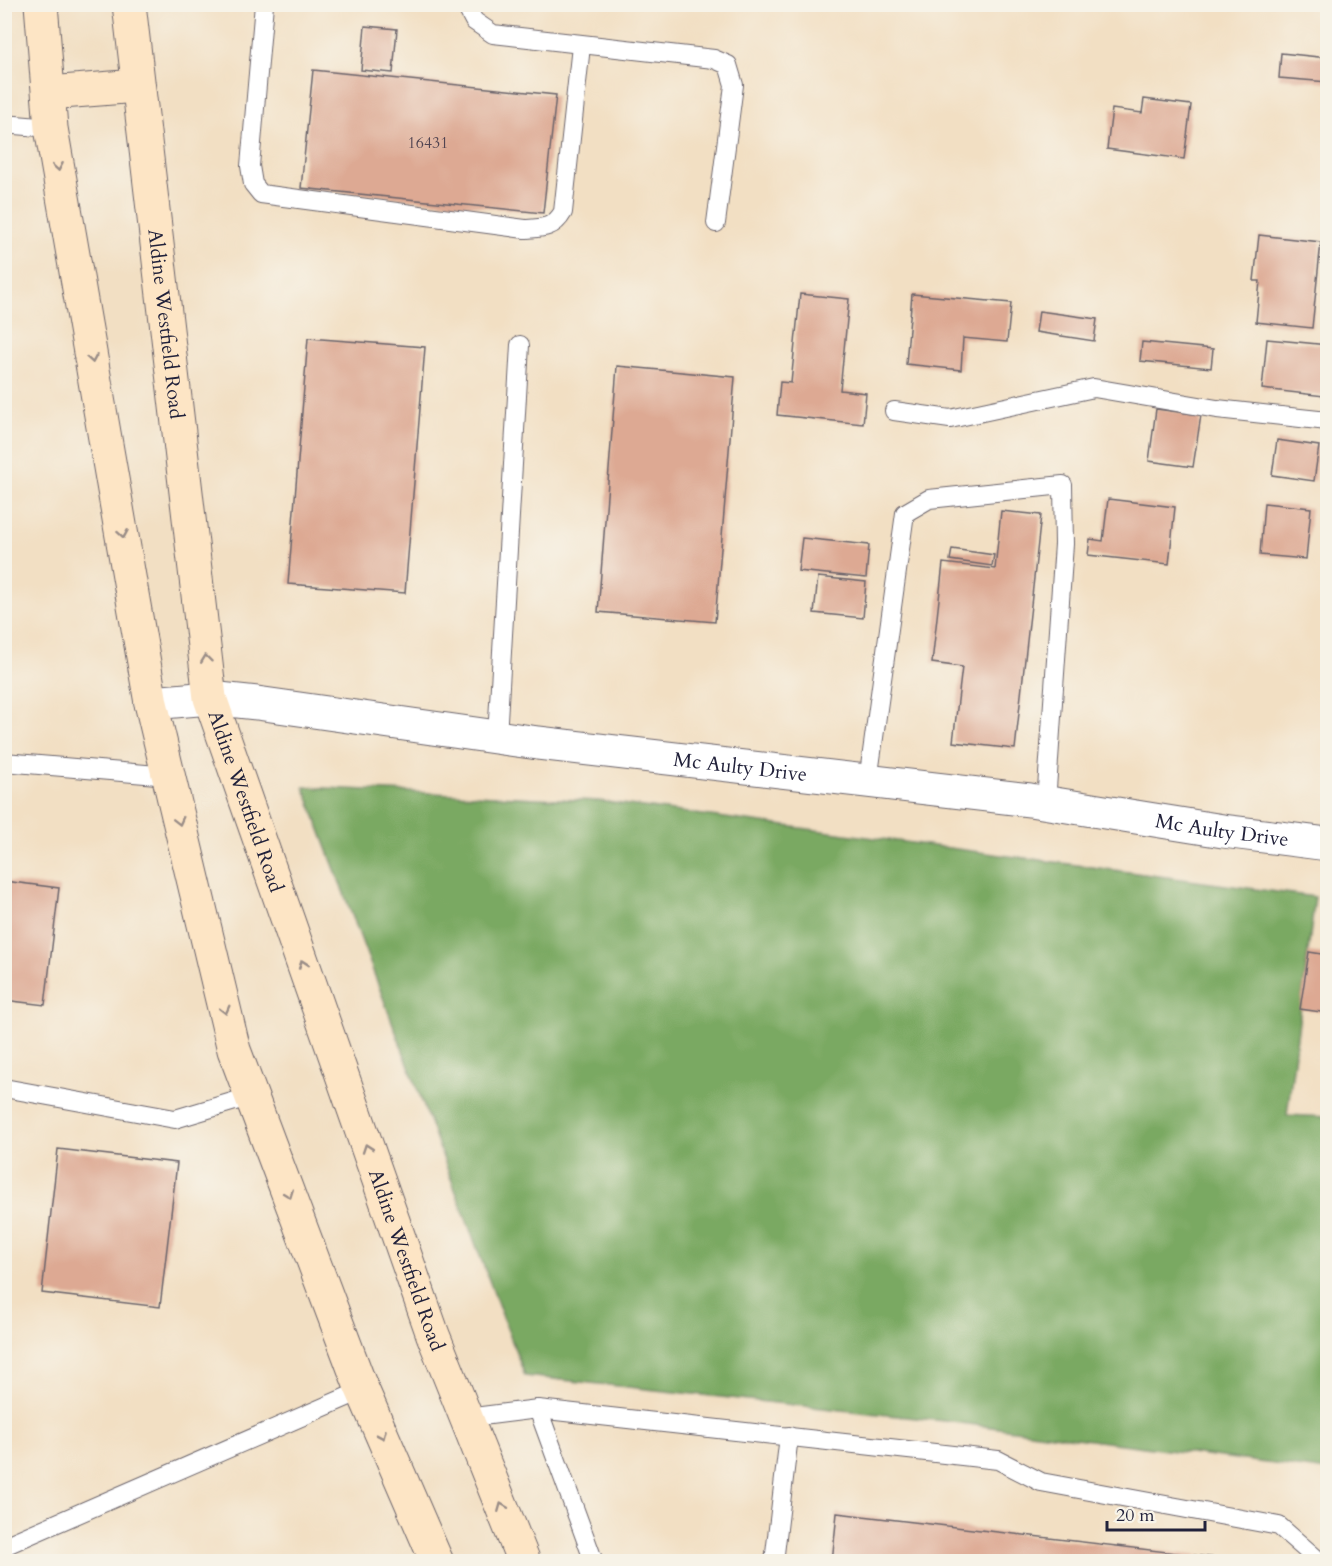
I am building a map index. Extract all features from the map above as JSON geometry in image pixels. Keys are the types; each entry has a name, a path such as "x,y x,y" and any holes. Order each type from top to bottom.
{"main road":[{"path":"41,4 51,129 151,703 234,1050 363,1390 437,1562"},
{"name":"Aldine Westfield Road","path":"129,4 210,698 433,1335 524,1562"},
{"path":"49,93 137,86"}],"street":[{"name":"Mc Aulty Drive","path":"151,703 210,698 497,737 1046,803 1223,831 1328,844"}],"lane":[{"path":"264,4 250,166 253,184 261,195 525,229 546,228 557,222 563,212 581,46"},
{"path":"465,4 474,21 492,34 581,46 714,59 728,65 734,85 716,223"},
{"path":"4,124 51,129"},
{"path":"497,737 520,345"},
{"path":"894,411 950,419 1094,388 1217,409 1328,421"},
{"path":"868,782 905,513 928,499 1063,485 1064,544 1046,803"},
{"path":"4,762 169,776"},
{"path":"4,1088 175,1119 252,1096"},
{"path":"4,1546 363,1390"},
{"path":"466,1418 538,1409 998,1460 1041,1482 1279,1526 1320,1562"},
{"path":"538,1409 594,1562"},
{"path":"774,1562 789,1436"}],"green space":[{"path":"304,787 599,801 1315,897 1287,1115 1327,1117 1327,1471 953,1422 525,1376"}],"building":[{"path":"365,26 397,29 393,73 361,70"},
{"path":"1281,53 1328,58 1328,82 1279,78"},
{"path":"313,70 556,95 543,213 301,188"},
{"path":"1144,99 1191,105 1184,159 1107,149 1112,109 1142,113"},
{"path":"1259,235 1321,242 1312,328 1256,322 1260,281 1254,281"},
{"path":"800,294 849,299 840,390 866,393 863,424 777,415 780,382 791,383"},
{"path":"912,294 1011,303 1007,342 963,338 961,370 906,364"},
{"path":"1039,311 1097,319 1094,341 1036,332"},
{"path":"308,338 425,347 405,593 288,584"},
{"path":"1267,339 1328,345 1324,396 1262,389"},
{"path":"1142,342 1213,349 1211,368 1140,361"},
{"path":"617,366 735,377 715,622 598,612"},
{"path":"1156,409 1201,415 1193,467 1149,461"},
{"path":"1277,440 1319,446 1314,481 1272,475"},
{"path":"1108,499 1175,507 1169,564 1088,555 1090,539 1103,541"},
{"path":"1264,503 1311,508 1306,559 1260,555"},
{"path":"1001,511 1041,515 1015,749 953,742 962,667 932,663 943,563 995,569"},
{"path":"802,538 869,545 866,578 798,571"},
{"path":"952,549 994,555 992,566 950,560"},
{"path":"818,577 866,582 863,618 814,613"},
{"path":"4,881 59,888 45,1005 4,1000"},
{"path":"1309,952 1328,955 1328,1013 1300,1009"},
{"path":"58,1149 177,1163 160,1307 42,1293"},
{"path":"837,1513 1235,1560 1234,1562 832,1562"}]}
